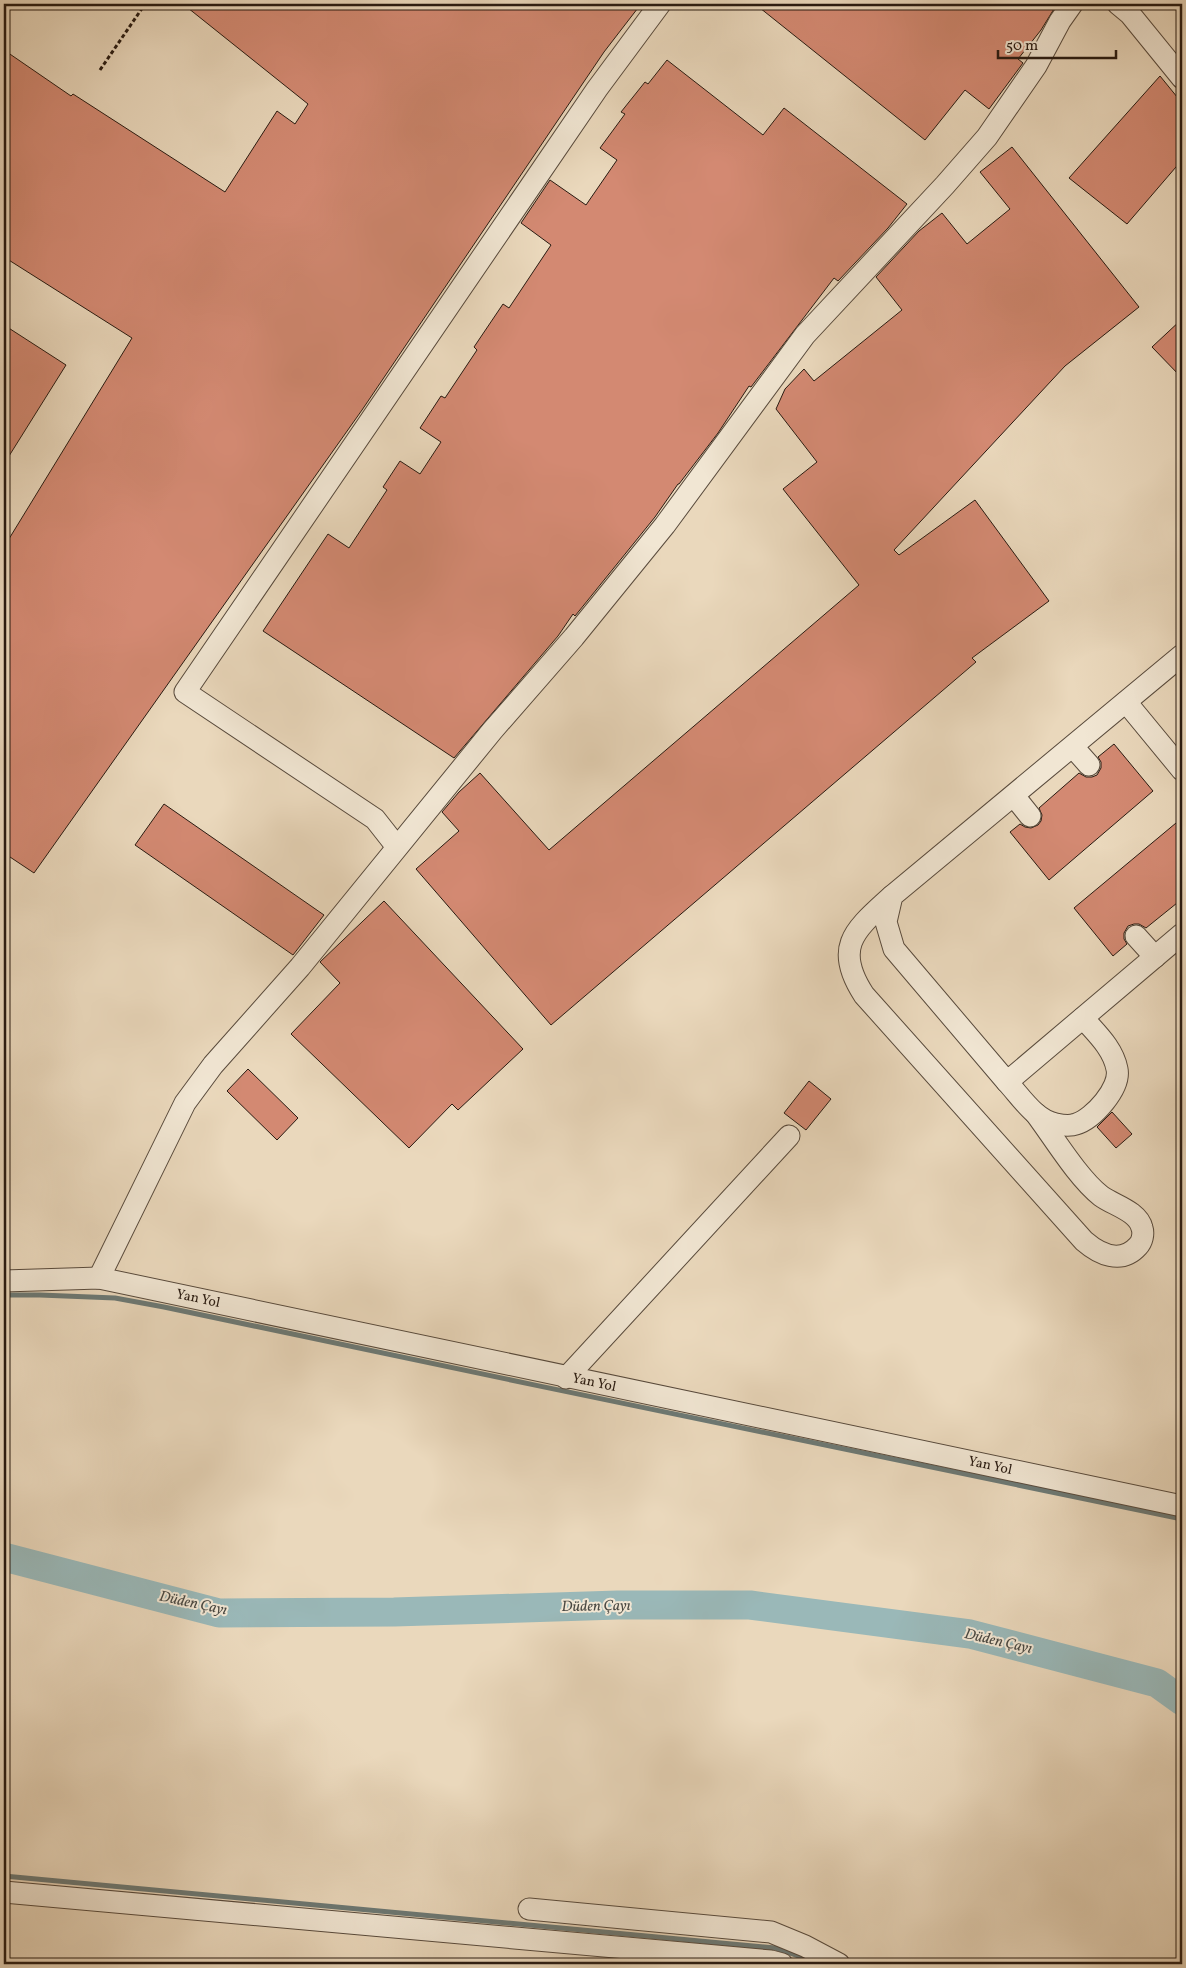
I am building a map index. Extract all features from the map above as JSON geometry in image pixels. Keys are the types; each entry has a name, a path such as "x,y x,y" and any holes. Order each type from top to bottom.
{"street":[{"path":"397,848 374,819 185,692 596,89 660,4"},
{"path":"99,1278 186,1103 214,1065 300,967 492,731 574,637 665,526 805,335 945,185 987,137 1036,66 1060,21 1072,4"},
{"path":"1118,4 1130,14 1182,78"},
{"path":"892,896 886,922 894,949 1036,1114 1088,1185 1108,1201 1130,1212 1137,1219 1142,1227 1143,1236 1139,1245 1132,1252 1124,1256 1114,1257 1094,1249 1084,1241 864,995 853,979 850,966 850,944 860,927 892,896 1182,655"},
{"path":"1126,702 1182,770"},
{"path":"1073,746 1089,765"},
{"path":"1014,796 1030,816"},
{"path":"1007,1082 1182,934"},
{"path":"1136,936 1154,957"},
{"path":"1036,1114 1056,1124 1076,1124 1096,1112 1113,1091 1118,1071 1112,1051 1083,1018"},
{"path":"566,1378 788,1136"},
{"name":"Yan Yol","path":"4,1281 99,1278 566,1378 1182,1506"},
{"path":"4,1892 710,1960 771,1961 782,1964"},
{"path":"529,1908 771,1932 827,1961"}],"path":[{"path":"100,70 145,4"}],"building":[{"path":"183,4 641,4 604,52 362,410 34,873 4,853 4,547 132,338 4,257 4,50 71,96 73,94 225,192 277,111 295,124 308,104"},
{"path":"755,4 1057,4 1041,30 1018,59 1023,63 989,109 965,90 925,140"},
{"path":"667,60 763,135 784,108 907,204 888,228 838,281 834,278 751,387 749,386 718,433 655,517 575,616 573,614 558,636 454,758 263,631 328,534 349,548 387,490 383,487 400,461 420,474 441,442 420,428 441,396 445,398 477,350 474,347 503,304 509,308 551,245 521,223 550,180 586,205 617,160 600,148 625,114 621,112 645,82 648,84"},
{"path":"1160,76 1182,103 1182,160 1127,224 1069,178"},
{"path":"1012,147 1139,307 1065,366 894,550 899,555 975,500 1049,601 972,658 976,662 551,1025 416,869 459,831 442,812 459,792 480,773 549,850 859,585 783,489 817,462 776,409 785,389 804,369 814,381 902,310 876,277 919,231 942,213 967,244 1010,209 980,172"},
{"path":"1182,319 1182,378 1152,347"},
{"path":"4,325 66,365 4,464"},
{"path":"1114,744 1153,791 1049,880 1010,832 1020,824 1031,828 1038,825 1042,815 1039,808 1079,773 1086,777 1097,775 1101,768 1101,762 1098,757"},
{"path":"164,804 324,915 293,955 135,845"},
{"path":"1182,818 1182,899 1146,928 1139,924 1128,926 1124,933 1124,939 1127,944 1113,956 1074,908"},
{"path":"384,901 523,1049 458,1110 452,1104 409,1148 291,1034 340,983 320,962"},
{"path":"248,1069 298,1118 277,1140 227,1091"},
{"path":"809,1081 831,1099 806,1130 784,1113"},
{"path":"1112,1112 1132,1134 1116,1148 1097,1127"}],"waterway":[{"path":"4,1295 115,1298 164,1307 1182,1519"},
{"name":"Düden Çayı","path":"4,1557 219,1613 394,1612 618,1605 750,1605 970,1634 1157,1683 1182,1701"},
{"path":"4,1876 775,1948 810,1960"}]}
